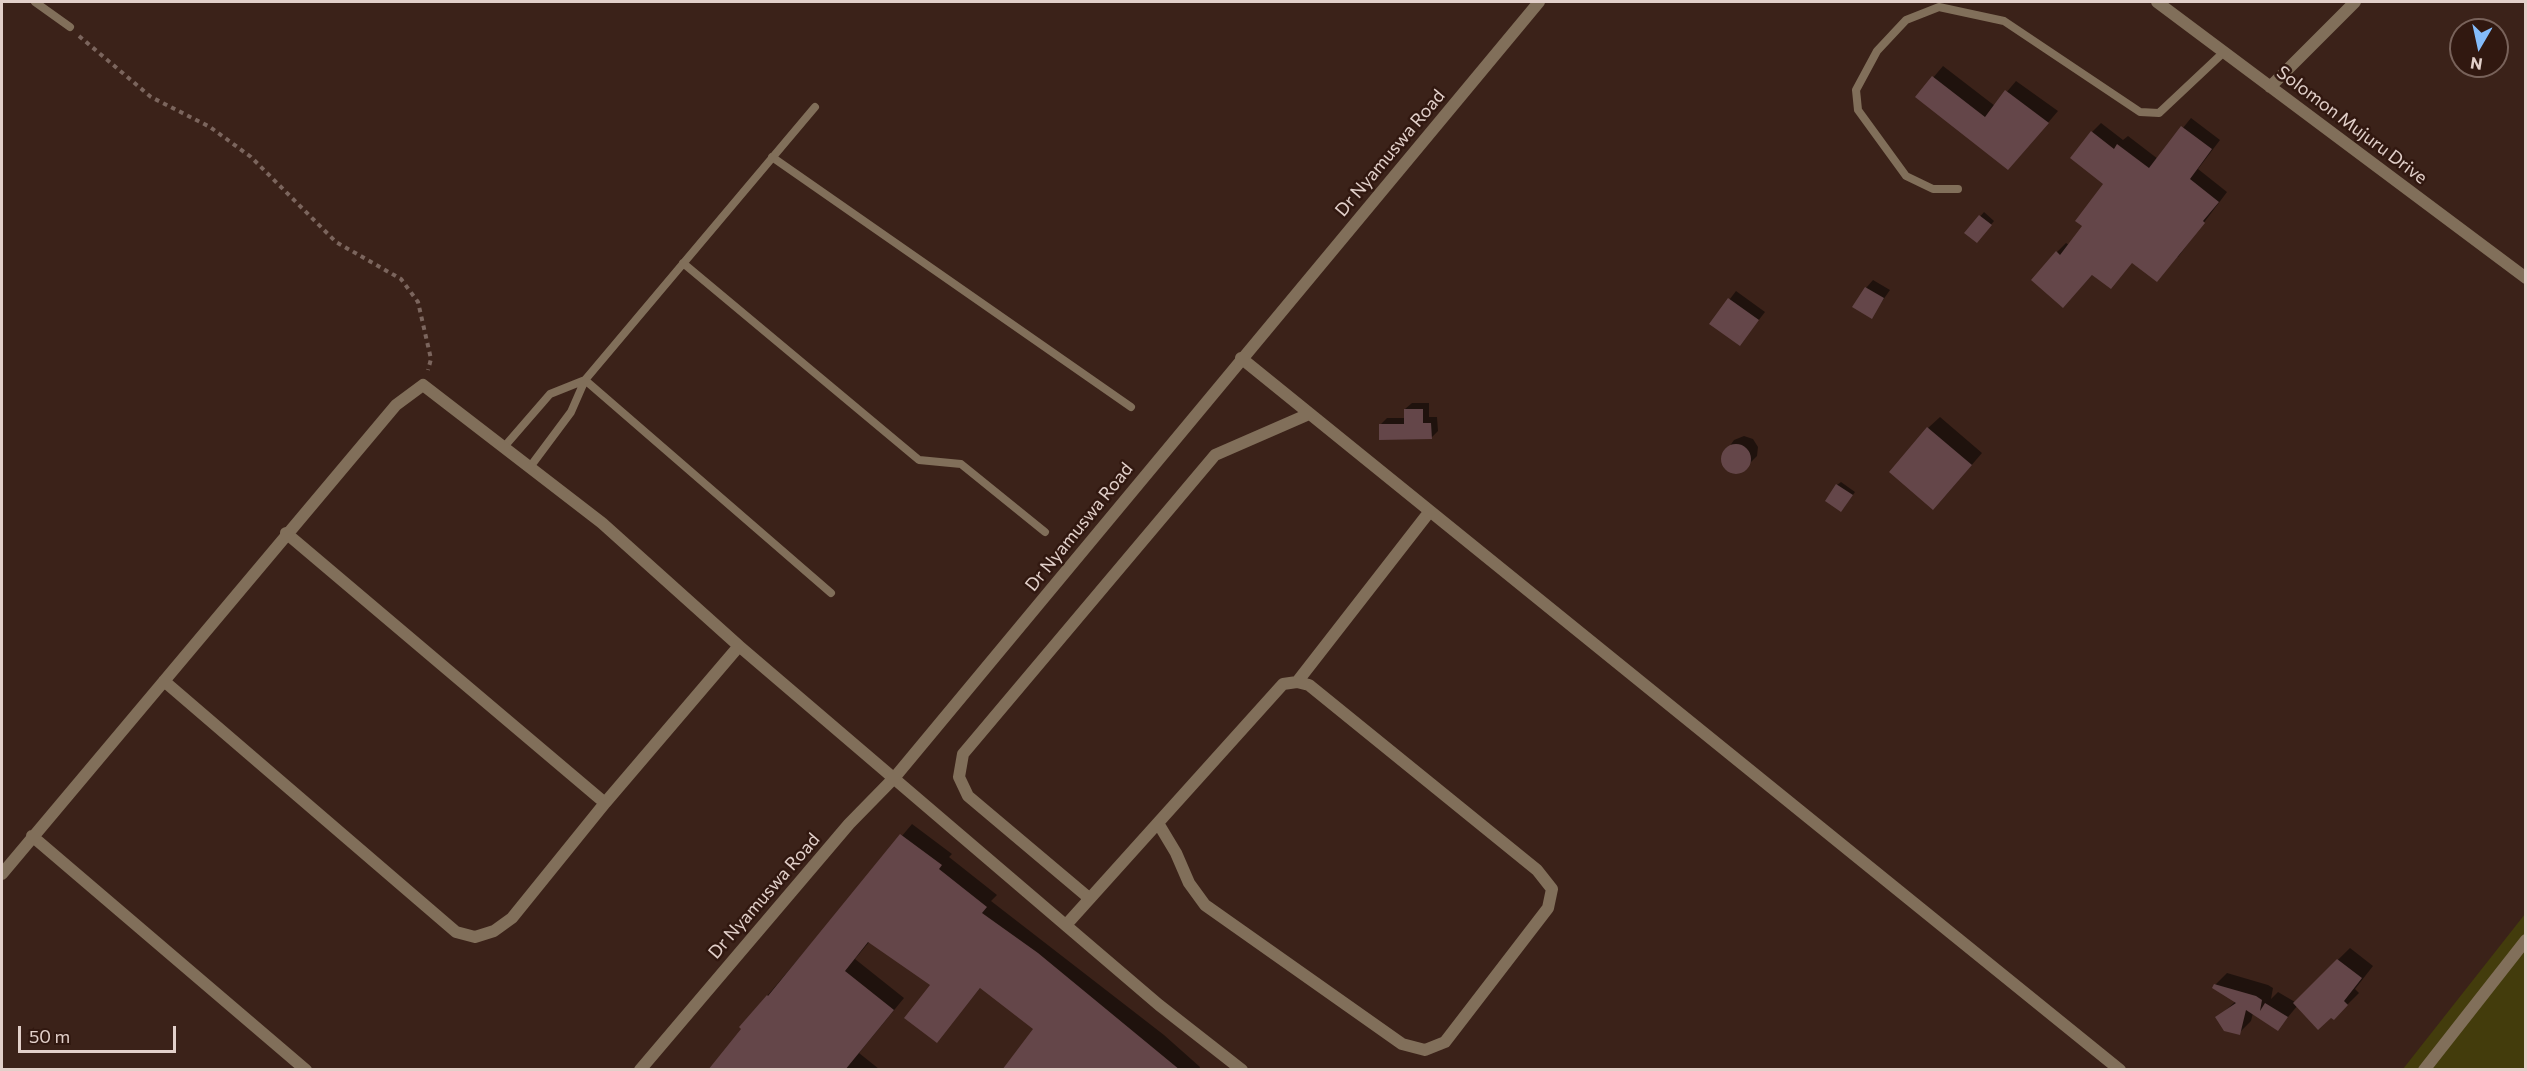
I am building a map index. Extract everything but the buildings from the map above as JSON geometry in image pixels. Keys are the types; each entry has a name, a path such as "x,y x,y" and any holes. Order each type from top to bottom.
{"street":[{"name":"Dr Nyamuswa Road","path":"640,1070 842,832 895,777 1539,2"},
{"name":"Solomon Mujuru Drive","path":"2157,2 2226,51 2270,87 2526,278"},
{"path":"2270,87 2355,2"},
{"path":"1241,358 2120,1070"},
{"path":"2,874 286,533 396,405 423,385 602,523 739,646 1159,1005 1242,1070"},
{"path":"1089,898 968,796 959,777 963,753 1215,455 1309,414"},
{"path":"1297,682 1430,511"},
{"path":"286,533 605,803"},
{"path":"164,681 456,932 475,937 494,931 512,918 605,803 739,646"},
{"path":"1066,925 1283,684 1297,682 1309,685 1528,862 1552,889 1548,908 1445,1042 1425,1050 1402,1044 1205,905 1189,883 1176,853 1158,823"},
{"path":"32,836 306,1070"},
{"path":"2424,1070 2526,940"}],"lane":[{"path":"34,2 70,27"},
{"path":"1958,189 1933,189 1906,177 1858,110 1856,90 1871,61 1877,51 1906,20 1939,7 2004,21 2140,112 2159,113 2226,51"},
{"path":"530,467 571,412 585,380 815,107"},
{"path":"772,157 1131,407"},
{"path":"683,263 919,460 961,464 1046,532"},
{"path":"504,447 550,394 585,380"},
{"path":"585,380 831,593"}],"path":[{"path":"70,27 151,97 210,127 251,157 336,242 401,279 418,302 431,359 423,385"}],"shaded area":[{"path":"2525,914 2525,1069 2403,1069"}]}
